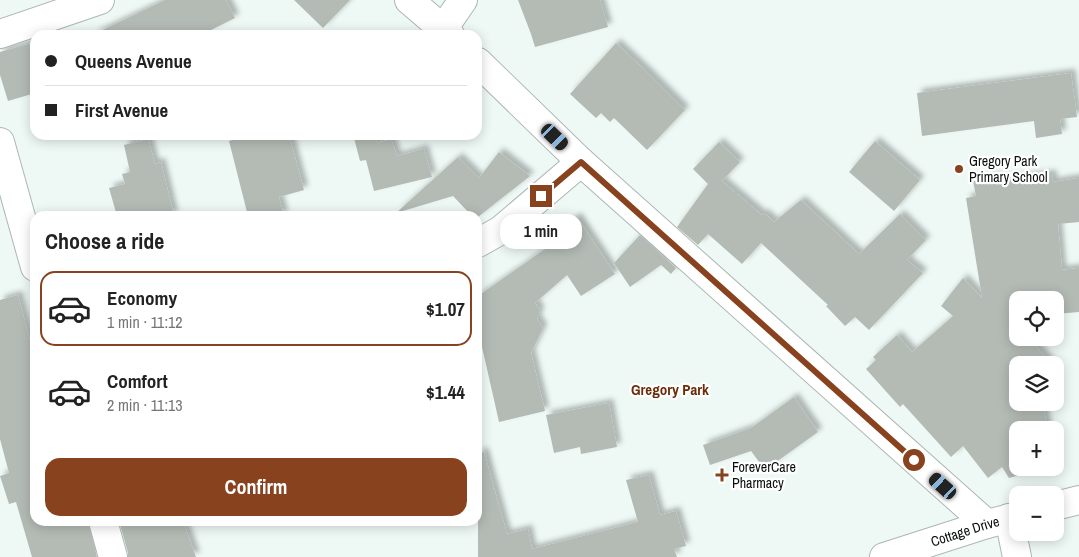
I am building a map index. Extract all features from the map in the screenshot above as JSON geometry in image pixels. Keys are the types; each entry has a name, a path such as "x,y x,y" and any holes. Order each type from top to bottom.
{"street":[{"path":"0,34 100,0"},
{"path":"409,0 445,30"},
{"path":"448,30 463,0"},
{"path":"482,66 581,162 1004,520 1018,557"},
{"path":"0,142 30,249"},
{"path":"482,241 500,230 581,162"},
{"path":"1064,504 1079,500"},
{"name":"Cottage Drive","path":"884,557 1004,520"},
{"path":"104,526 113,557"}],"building":[{"path":"165,0 226,0 235,18 211,30 102,30"},
{"path":"294,0 350,0 323,28"},
{"path":"518,0 600,0 608,27 535,47"},
{"path":"30,43 30,94 8,101 0,75 0,52"},
{"path":"616,43 685,110 647,150 614,118 610,122 601,113 596,118 570,94"},
{"path":"1071,73 1077,117 1060,119 1062,134 1036,138 1034,121 922,136 917,93"},
{"path":"148,140 155,164 161,162 173,211 116,211 109,188 125,184 122,174 130,172 124,145"},
{"path":"290,140 304,190 279,197 283,211 247,211 229,141"},
{"path":"355,140 376,140 377,143 391,140 397,156 424,149 432,177 374,191 366,160 360,161"},
{"path":"875,141 920,180 894,211 849,172"},
{"path":"719,142 740,162 722,181 762,215 764,213 774,222 801,200 859,254 900,214 926,240 907,260 923,273 869,330 855,317 845,326 826,306 828,305 761,243 742,264 708,234 698,245 677,227 708,184 693,169"},
{"path":"499,152 530,176 482,214 482,211 467,211 453,196 398,211 458,157 479,178"},
{"path":"1052,174 1053,182 1079,178 1079,222 1058,224 1062,270 1079,268 1079,312 1064,313 1064,291 1009,291 1009,346 1036,346 1044,356 1009,356 1009,411 1044,411 1046,421 1009,421 1009,476 1016,476 1009,478 1002,467 988,478 963,446 951,457 903,404 900,407 866,369 876,360 873,357 897,335 912,352 953,316 941,306 963,278 982,298 966,198 976,196 973,181 998,177 999,180"},
{"path":"577,217 615,274 581,296 567,275 535,303 540,310 537,319 543,328 531,353 545,411 499,422 482,347 482,293 548,247 543,240"},
{"path":"640,235 676,268 671,274 661,265 630,287 614,263"},
{"path":"18,295 30,341 30,526 89,526 97,557 32,557 16,502 9,504 0,476 9,473 0,439 0,300"},
{"path":"794,397 818,432 765,470 751,451 710,465 703,445 751,428"},
{"path":"609,403 617,447 581,454 580,447 554,453 546,415"},
{"path":"482,452 484,452 507,534 528,529 532,549 638,522 626,480 649,475 660,515 676,511 686,546 674,549 677,557 478,557 478,526 482,526"},
{"path":"120,526 185,526 196,557 128,557"}],"place":[{"name":"Gregory Park Primary School","path":"959,169"},
{"name":"ForeverCare Pharmacy","path":"722,475"}],"district":[{"name":"Gregory Park","path":"670,390"}],"route":[{"path":"541,196 581,162 914,460"}]}
